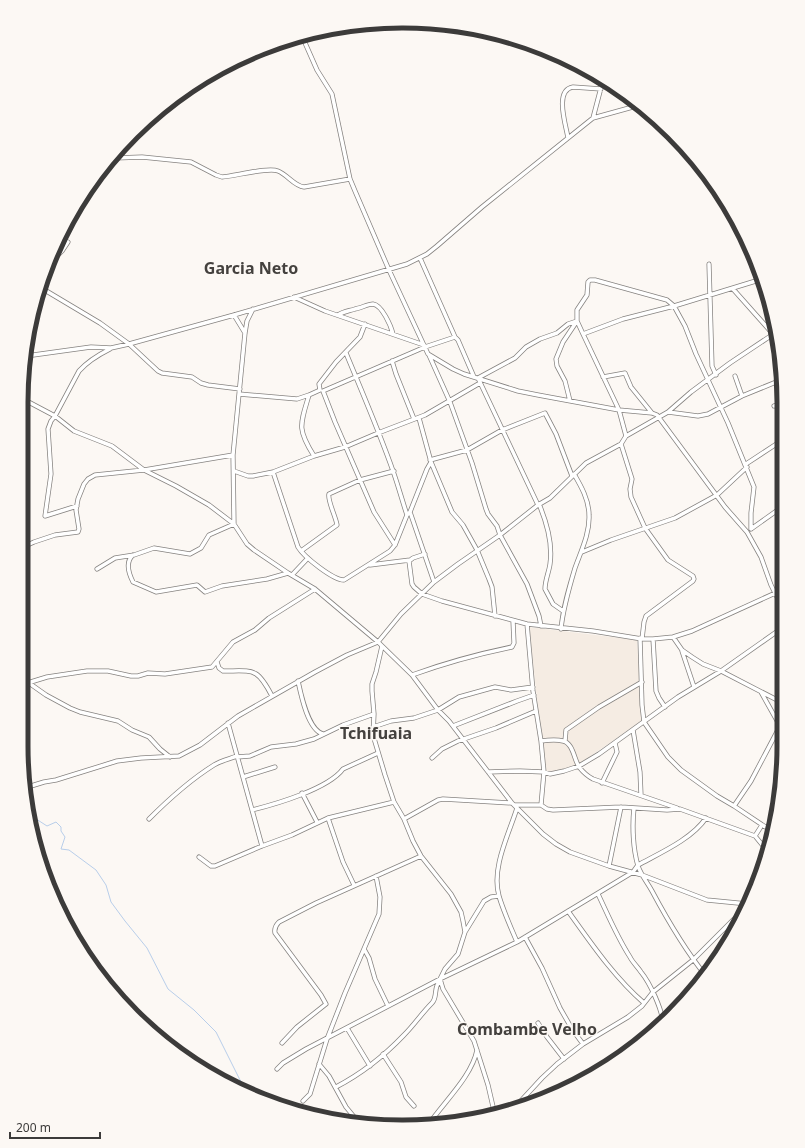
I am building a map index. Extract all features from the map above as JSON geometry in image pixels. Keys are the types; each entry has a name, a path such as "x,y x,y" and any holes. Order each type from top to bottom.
{"street":[{"path":"305,41 318,70 332,94 350,179 389,270 450,402 486,509 497,526 500,535 526,584 539,616 541,626"},
{"path":"593,118 602,85"},
{"path":"568,138 562,100 564,92 570,87 601,89"},
{"path":"76,506 45,516 51,474 48,429 79,371 95,356 111,348 234,315 389,270 420,258 437,246 482,207 593,118 632,107"},
{"path":"119,158 142,157 191,162 222,177 277,170 299,186 304,187 350,179"},
{"path":"60,254 68,242 65,241"},
{"path":"420,258 455,337 458,340 476,378 480,383 546,523 551,545 550,562 545,589 554,604 563,611"},
{"path":"709,264 712,366 716,375"},
{"path":"570,401 565,381 556,362 563,342 576,321 577,310 587,295 588,282 593,280 667,300 674,306 685,326 755,489 751,513 751,529"},
{"path":"583,334 623,319 711,296 757,281"},
{"path":"732,289 770,330"},
{"path":"46,291 100,323 129,344 158,371 162,373 192,377 208,385 240,389"},
{"path":"294,297 338,315 424,346"},
{"path":"338,315 344,311 354,310 371,304 375,305 379,307 391,325 393,334"},
{"path":"234,524 233,455 244,332 247,321 253,309"},
{"path":"234,315 244,332"},
{"path":"476,378 515,358 526,347 540,339 557,334 568,324 576,321"},
{"path":"576,321 619,410 626,436"},
{"path":"365,324 360,337 336,362 319,384 374,512 395,545"},
{"path":"30,785 56,780 117,761 179,756 200,745 228,723 298,681 347,655 378,642 401,614 434,582 500,535 538,505 550,498 586,463 620,444 626,436 668,412 708,380 771,336"},
{"path":"239,394 297,399 322,391 356,377 424,346 455,337"},
{"path":"31,355 91,347 111,348"},
{"path":"346,353 368,403 394,471 402,502 409,513 434,582"},
{"path":"428,354 453,369 518,391 619,410 652,413"},
{"path":"392,361 396,374 416,418 431,461 452,512 463,526 477,550 492,587 495,616"},
{"path":"603,377 625,373 631,387 652,413 659,417 717,495 747,532 762,557 771,585 777,598"},
{"path":"735,376 742,396"},
{"path":"668,412 703,415 742,396 776,382"},
{"path":"234,471 248,476 273,472 314,456 345,447 378,432 416,418 450,402 480,383"},
{"path":"309,395 302,418 301,427 304,441 314,456"},
{"path":"28,402 55,416 74,431 112,446 144,470 194,495 234,524 247,544 254,550 315,589 378,642 412,675 438,710 453,726 515,805 556,844 570,852 609,866 642,875 707,900 741,904"},
{"path":"273,472 298,547 308,558 337,579 347,579 390,551 395,545 431,461 467,450 502,430 544,413 556,434 573,475 585,498 589,514 582,552 575,569 563,611 561,628"},
{"path":"620,444 632,479 630,489 631,497 645,528 668,560 694,578 693,581 646,616 641,638 644,722 673,764 717,796 767,829"},
{"path":"582,552 611,540 675,518 717,495 746,466 777,444"},
{"path":"28,545 55,536 78,532 76,506 81,489 92,476 144,470 233,455"},
{"path":"301,551 337,525 328,497 329,494 360,480 394,471"},
{"path":"747,532 777,511"},
{"path":"98,569 115,558 134,555 154,548 190,554 201,548 209,535 234,524"},
{"path":"369,565 410,560 425,554"},
{"path":"134,555 129,558 128,563 133,582 156,592 197,585 205,592 222,586 290,574 308,558"},
{"path":"410,560 412,584 422,594 465,608 527,624 594,631 641,638 653,639 673,637 692,631 775,594"},
{"path":"29,683 47,677 87,671 108,671 138,676 148,673 165,674 207,669 212,667 217,662 233,642 255,630 269,618 315,589"},
{"path":"412,675 465,658 501,648 512,647 514,642 513,621"},
{"path":"527,624 533,687 544,772 541,805"},
{"path":"488,772 520,771 554,774 579,766 615,743 694,687 722,671 777,632"},
{"path":"673,637 682,650 694,687"},
{"path":"653,639 656,691 665,707"},
{"path":"382,646 372,684 374,714 373,727 378,753 394,802 404,819 421,856 456,902 463,921 465,932"},
{"path":"682,650 703,664 722,671 777,699"},
{"path":"217,662 219,668 223,671 257,673 265,683 272,696"},
{"path":"298,681 305,708 312,724 320,734 323,734"},
{"path":"565,742 566,730 599,707 642,682"},
{"path":"29,683 46,695 70,708 80,712 118,721 149,738 160,750 170,757"},
{"path":"373,727 391,721 414,718 438,710 459,697 495,687 511,690 533,687"},
{"path":"761,691 777,720"},
{"path":"453,726 534,695"},
{"path":"432,758 442,749 536,711"},
{"path":"150,820 168,800 193,779 214,765 237,757 250,756 271,747 296,744 314,739 342,725 374,714"},
{"path":"228,723 262,846"},
{"path":"633,730 640,772 641,795"},
{"path":"734,806 751,781 777,732"},
{"path":"541,741 552,740 565,742 568,744 579,766 589,777 602,783 641,795 755,836 763,845"},
{"path":"602,783 617,752 615,743"},
{"path":"252,810 276,804 326,784 343,769 378,753"},
{"path":"243,777 275,767"},
{"path":"302,793 317,822"},
{"path":"404,819 438,800 443,799 515,805 541,805 547,809 557,810 621,807 680,809"},
{"path":"199,857 211,866 215,866 292,835 328,818 394,802"},
{"path":"515,805 498,865 496,880 499,896 517,942"},
{"path":"609,866 621,807"},
{"path":"634,808 634,832 638,865 642,875 670,925 702,971"},
{"path":"328,818 343,862 354,885"},
{"path":"278,1069 283,1063 306,1049 388,1006 517,942 633,872 638,865 699,828 706,818"},
{"path":"755,836 762,826"},
{"path":"282,1043 297,1027 326,1004 321,994 275,933 274,929 276,925 316,903 421,856"},
{"path":"303,1101 310,1094 327,1039 344,993 378,914 380,903 376,876"},
{"path":"598,894 630,959 642,973 653,992 661,1016"},
{"path":"336,1087 353,1079 370,1066 404,1035 434,1001 436,987 445,969 458,954 465,932 484,901 491,897 499,896"},
{"path":"568,911 597,952 629,990 644,1003"},
{"path":"521,1101 542,1078 583,1044 628,1017 644,1003 653,992 693,960 734,919"},
{"path":"525,937 542,968 560,1008 583,1044"},
{"path":"364,949 369,958 375,979 388,1006"},
{"path":"440,980 443,989 470,1033 477,1049 493,1108"},
{"path":"538,1023 564,1059"},
{"path":"347,1028 370,1066"},
{"path":"433,1118 468,1074 475,1060 477,1049"},
{"path":"383,1054 401,1082 406,1097 414,1106"},
{"path":"319,1064 325,1070 346,1107 354,1117"}],"shaded area":[{"path":"529,627 637,640 643,720 582,762 561,771 545,771"}],"waterway":[{"path":"35,818 47,826 56,822 61,827 61,831 65,837 61,849 69,850 96,870 106,885 111,902 147,948 168,989 194,1010 216,1032 240,1080 244,1084"}],"district":[{"name":"Garcia Neto","path":"251,268"},
{"name":"Tchifuaia","path":"376,733"},
{"name":"Combambe Velho","path":"527,1029"}]}
